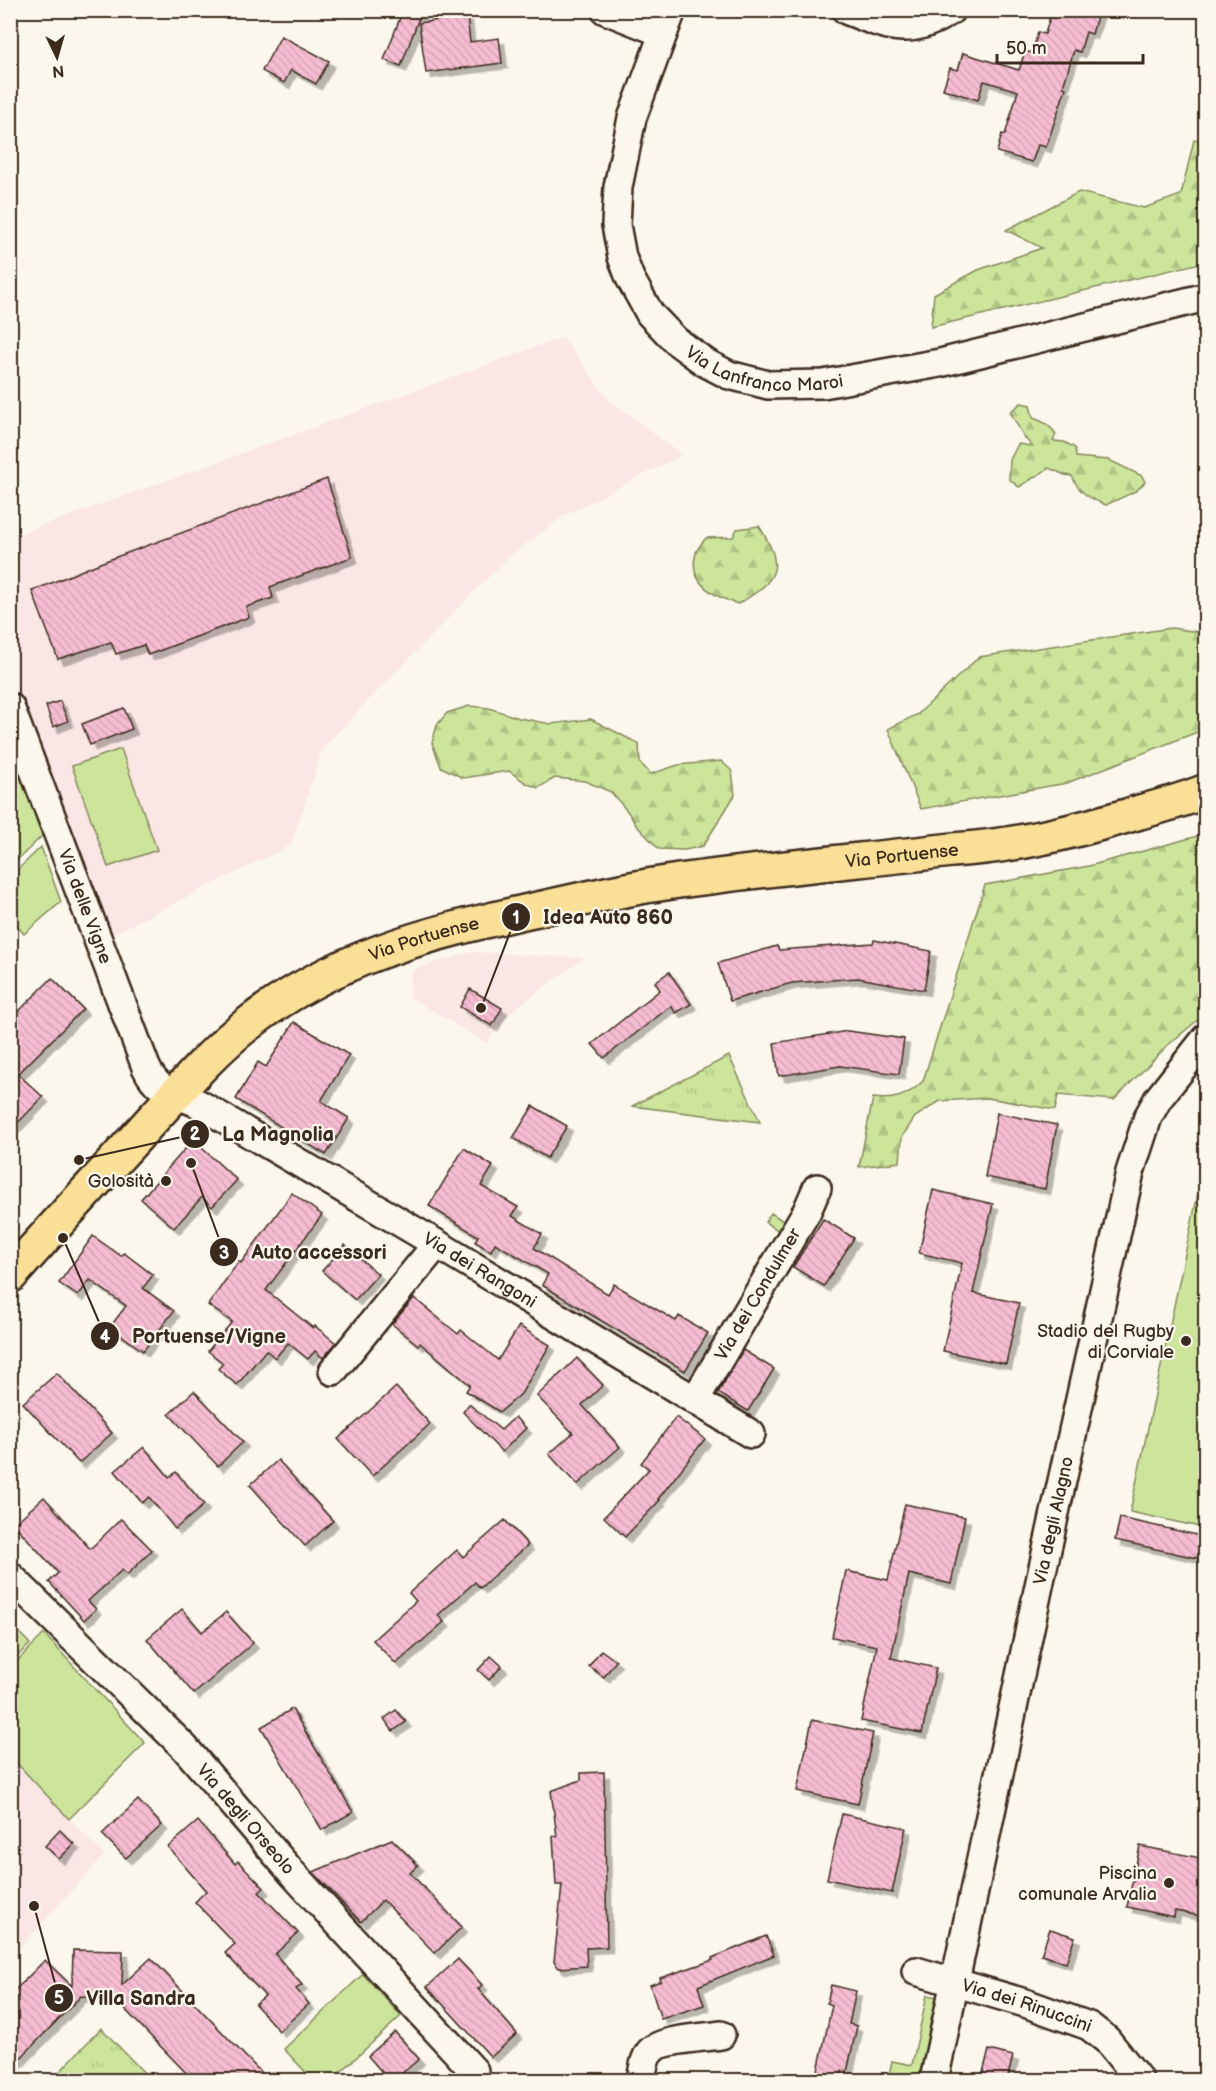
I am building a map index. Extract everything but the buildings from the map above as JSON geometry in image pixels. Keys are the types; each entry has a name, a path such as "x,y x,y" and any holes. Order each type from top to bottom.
{"main road":[{"name":"Via Portuense","path":"10,1276 175,1095 229,1040 279,1002 333,970 384,949 509,916 664,883 994,847 1037,840 1198,799"}],"street":[{"path":"605,10 667,22"},
{"path":"846,10 889,27 910,28 939,19 951,10"},
{"name":"Via Lanfranco Maroi","path":"667,22 632,118 618,187 616,225 630,278 650,314 676,342 706,363 729,375 768,385 823,384 939,363 1206,297"},
{"name":"Via delle Vigne","path":"10,707 15,733 146,1067 154,1083 175,1095"},
{"name":"Via degli Alagno","path":"956,1982 1040,1581 1130,1173 1148,1117 1158,1099 1206,1038"},
{"name":"Via dei Rangoni","path":"175,1095 201,1105 438,1244 751,1434"},
{"name":"Via dei Condulmer","path":"695,1400 807,1211 817,1188"},
{"path":"333,1371 438,1244"},
{"name":"Via degli Orseolo","path":"10,1576 185,1748 294,1875 474,2071"},
{"path":"916,1971 956,1982"},
{"name":"Via dei Rinuccini","path":"934,2080 956,1982 1053,2012 1089,2026 1120,2054 1138,2080"},
{"path":"641,2080 647,2056 656,2047 721,2035"}],"shaded area":[{"path":"563,337 607,398 682,455 565,515 508,557 323,747 291,845 103,939 11,683 11,537"},
{"path":"472,952 584,958 514,1009 486,1043 410,997 411,974 417,968"},
{"path":"10,1757 104,1855 11,1957 10,1957"}],"green space":[{"path":"1205,137 1205,262 931,327 934,294 978,270 1042,248 1006,230 1079,192 1144,208 1181,195 1194,140"},
{"path":"1021,403 1030,405 1033,418 1040,420 1054,431 1056,434 1053,441 1064,442 1075,448 1076,457 1109,460 1142,476 1145,482 1136,491 1106,505 1085,494 1072,476 1049,468 1019,487 1009,479 1010,460 1018,444 1032,446 1024,437 1010,412"},
{"path":"759,526 775,562 770,580 738,604 712,593 699,580 696,573 694,564 699,547 706,538 733,537 737,529"},
{"path":"1171,628 1205,633 1205,729 1067,783 921,809 888,729 918,714 979,657"},
{"path":"469,706 489,708 519,718 551,724 591,719 639,744 640,763 651,774 678,765 721,761 732,771 735,795 703,846 685,850 659,849 636,825 611,792 585,781 555,778 538,788 509,771 463,778 441,767 432,743 437,725 447,713"},
{"path":"10,747 21,755 45,833 11,866"},
{"path":"121,749 157,850 108,867 72,766"},
{"path":"1205,834 1205,1014 1168,1045 1114,1100 1058,1095 1055,1110 988,1098 940,1101 915,1117 902,1137 900,1162 859,1167 873,1098 888,1099 900,1096 923,1081 985,885 1089,866"},
{"path":"41,847 61,902 24,934 11,919 11,876"},
{"path":"729,1056 760,1122 632,1106"},
{"name":"Stadio del Rugby di Corviale","path":"1203,1170 1206,1170 1205,1528 1130,1512"},
{"path":"771,1213 788,1224 782,1233 765,1222"},
{"path":"11,1624 30,1644 11,1662"},
{"path":"44,1634 145,1743 69,1819 11,1757 11,1667"},
{"path":"363,1974 401,2016 332,2080 313,2080 284,2049"},
{"path":"927,1995 937,1997 919,2080 888,2080 892,2061 912,2065"},
{"path":"101,2028 151,2080 52,2080"}],"place":[{"name":"Idea Auto 860","path":"481,1008"},
{"name":"La Magnolia","path":"79,1160"},
{"name":"Auto accessori","path":"191,1163"},
{"name":"Golosità","path":"166,1181"},
{"name":"Portuense/Vigne","path":"63,1238"},
{"name":"Stadio del Rugby di Corviale","path":"1186,1341"},
{"name":"Piscina comunale Arvalia","path":"1169,1883"},
{"name":"Villa Sandra","path":"34,1906"}]}
